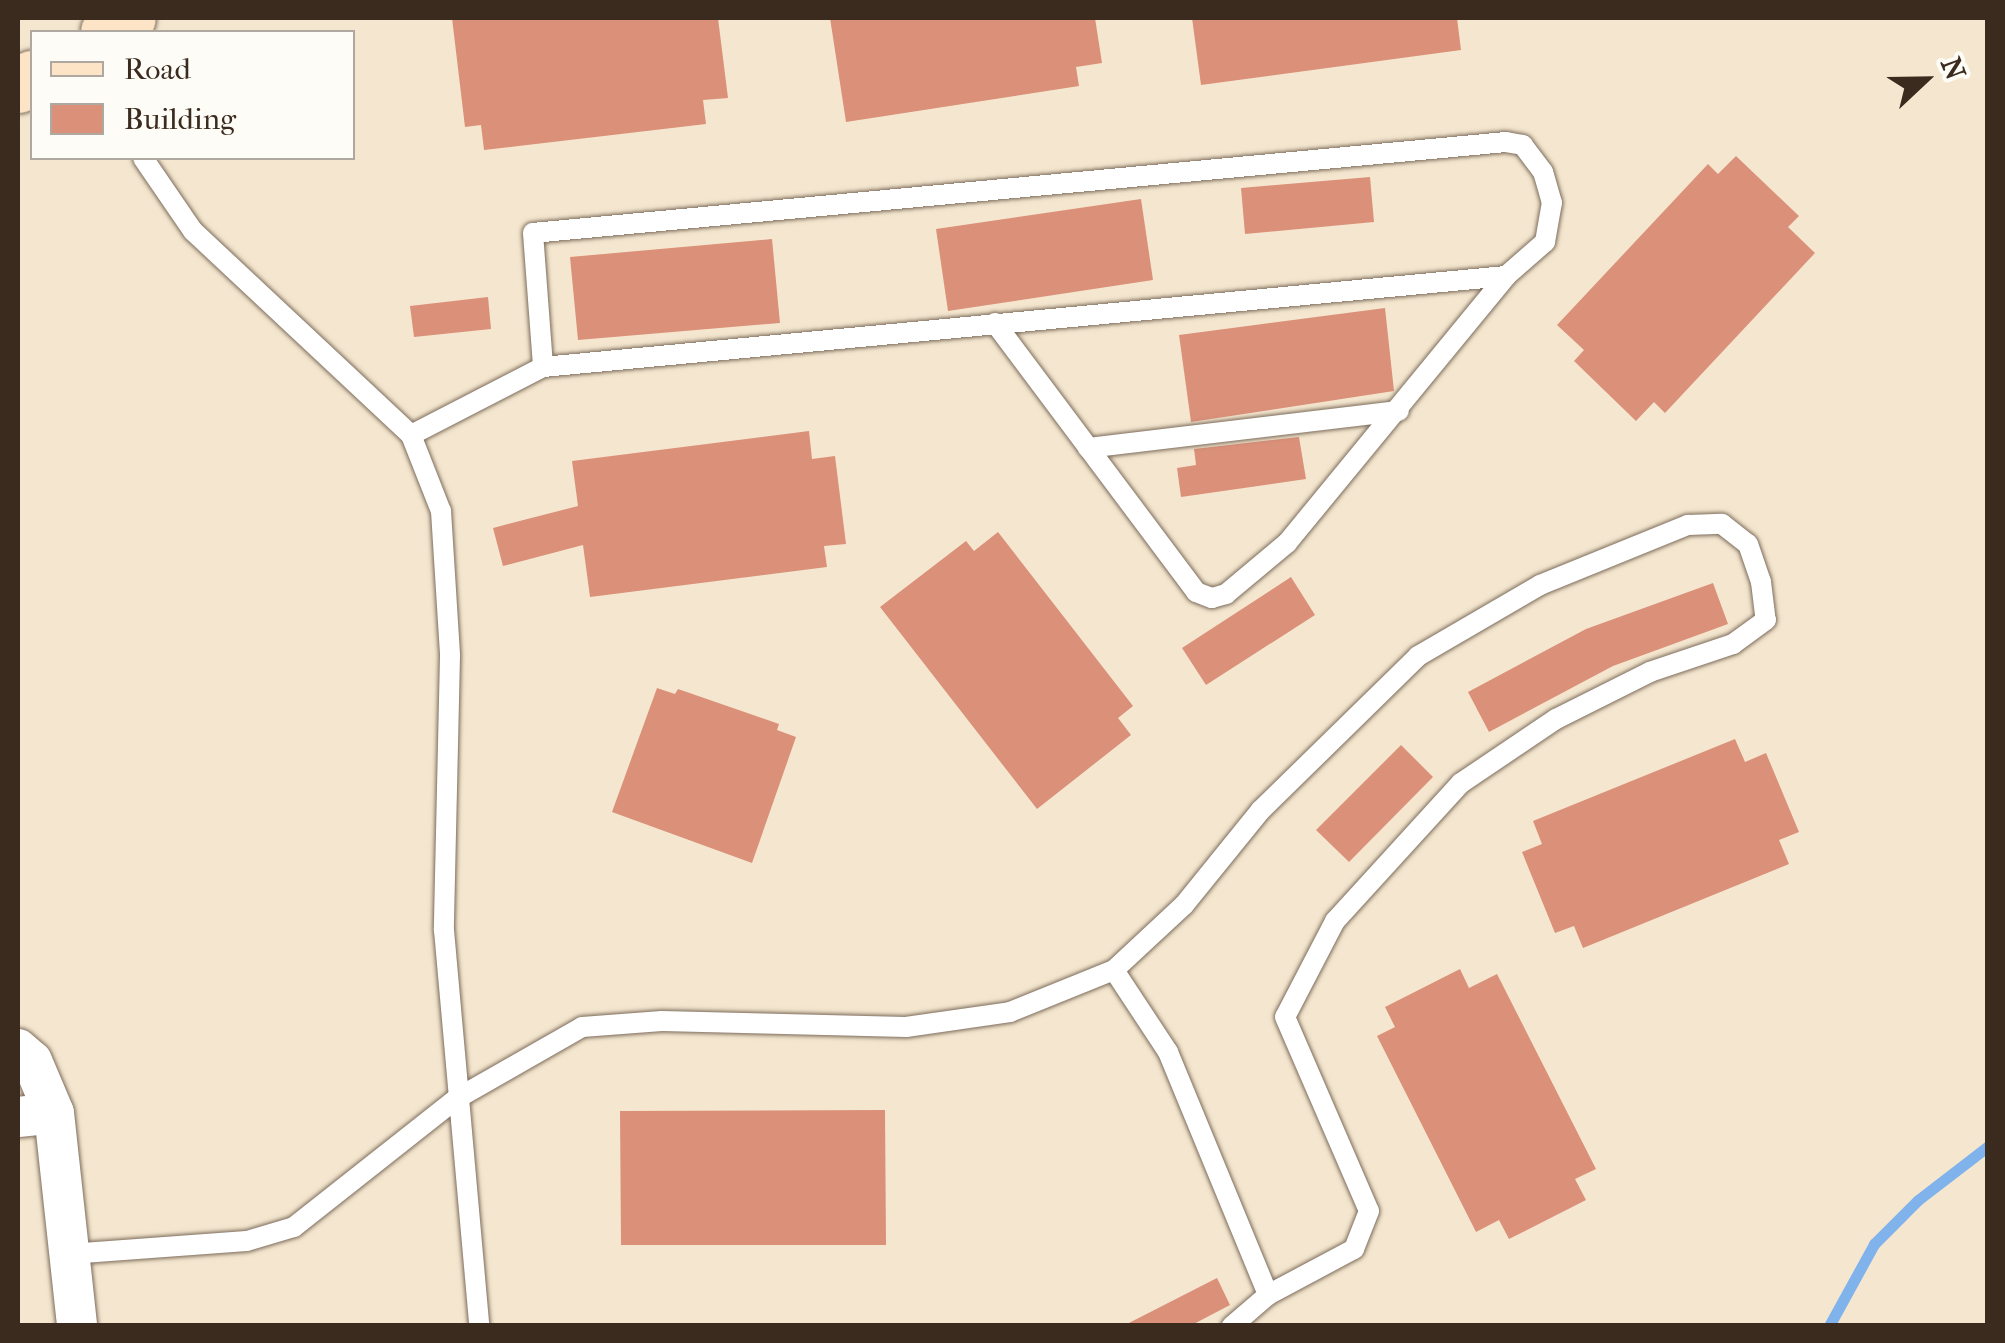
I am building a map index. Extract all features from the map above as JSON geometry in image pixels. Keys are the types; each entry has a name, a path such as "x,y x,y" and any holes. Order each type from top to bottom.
{"street":[{"path":"18,1049 32,1062 36,1115 69,1254 77,1326"}],"lane":[{"path":"542,366 534,233 1506,142 1523,145 1543,172 1552,203 1545,242 1506,276 1287,543 1226,594 1212,598 1196,592 994,323"},
{"path":"143,160 194,231 410,435 442,511 450,656 444,930 479,1326"},
{"path":"410,435 542,366 1506,276"},
{"path":"1088,448 1398,411"},
{"path":"69,1254 247,1241 294,1227 456,1098 582,1028 662,1021 906,1027 1010,1012 1114,970 1184,906 1261,810 1418,656 1540,585 1688,525 1722,524 1748,544 1762,582 1766,620 1733,644 1650,672 1556,719 1461,783 1334,921 1285,1016 1369,1211 1354,1249 1268,1295 1232,1326"},
{"path":"1114,970 1168,1052 1268,1295"}],"building":[{"path":"452,18 718,18 728,98 703,100 706,124 484,150 481,125 465,127"},
{"path":"830,18 1095,18 1102,63 1076,67 1079,86 846,122"},
{"path":"1192,18 1457,18 1461,50 1201,85"},
{"path":"1736,156 1799,216 1788,227 1815,253 1665,413 1654,402 1636,421 1574,361 1584,350 1557,325 1708,164 1718,174"},
{"path":"1370,177 1374,222 1245,234 1241,188"},
{"path":"1141,199 1153,280 948,311 936,229"},
{"path":"772,239 780,323 578,340 570,257"},
{"path":"488,297 491,329 414,337 410,306"},
{"path":"1385,308 1394,391 1191,422 1179,335"},
{"path":"809,431 812,459 835,456 846,544 824,546 827,567 590,597 583,545 503,566 493,528 578,506 572,461"},
{"path":"1299,437 1306,479 1181,497 1177,468 1196,465 1194,449"},
{"path":"998,532 1133,706 1118,718 1131,735 1037,809 880,607 966,541 974,551"},
{"path":"1291,577 1315,615 1206,685 1182,648"},
{"path":"1713,583 1728,624 1613,666 1489,732 1468,692 1586,629"},
{"path":"657,688 675,694 678,689 779,724 777,730 796,737 752,863 612,812"},
{"path":"1735,739 1745,762 1766,753 1799,832 1779,840 1789,864 1583,948 1574,926 1555,933 1522,852 1542,844 1533,821"},
{"path":"1401,745 1433,777 1349,862 1316,830"},
{"path":"1460,969 1469,988 1497,974 1596,1169 1575,1179 1586,1200 1509,1239 1499,1220 1476,1232 1377,1036 1395,1027 1385,1007"},
{"path":"885,1110 886,1245 621,1245 620,1111"},
{"path":"1217,1278 1230,1305 1190,1326 1123,1326"}],"waterway":[{"path":"1829,1326 1874,1244 1918,1200 1988,1146"}]}
